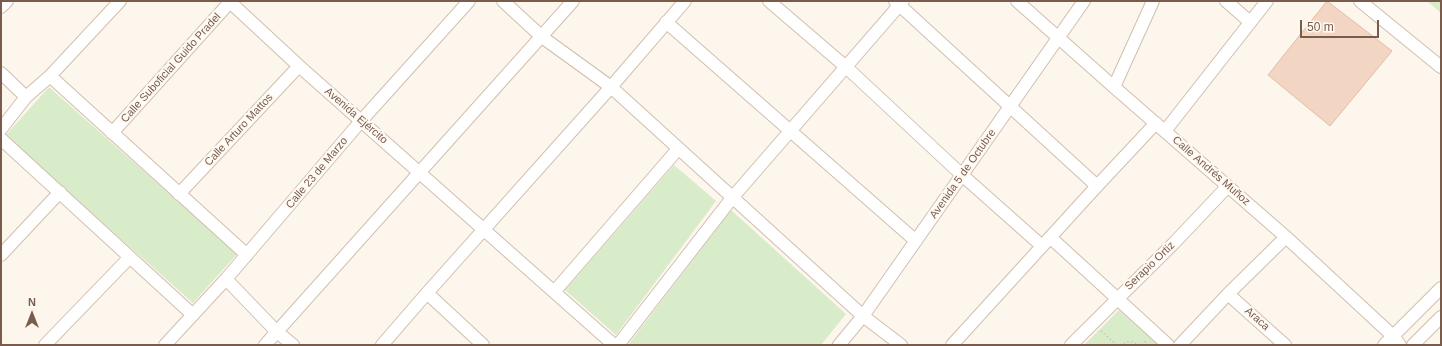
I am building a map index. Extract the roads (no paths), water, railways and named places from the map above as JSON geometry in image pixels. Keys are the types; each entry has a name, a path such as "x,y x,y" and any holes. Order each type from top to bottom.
{"street":[{"path":"1,7 7,1"},
{"path":"1,129 26,97 50,76 120,1"},
{"name":"Calle 23 de Marzo","path":"165,345 226,280 361,121 469,1"},
{"path":"503,1 542,37 611,87 863,316 901,345"},
{"path":"265,345 573,1"},
{"path":"382,345 611,87 685,1"},
{"path":"769,1 846,67 962,175 1042,246"},
{"name":"Calle Andrés Muñoz","path":"1017,1 1286,237 1392,342"},
{"name":"Avenida 5 de Octubre","path":"839,345 863,316 1084,1"},
{"path":"1114,87 1153,1"},
{"path":"1226,1 1250,22"},
{"path":"952,345 1051,238 1096,186 1161,127 1267,1"},
{"path":"1360,1 1441,68"},
{"name":"Avenida Ejército","path":"230,2 298,66 614,345"},
{"name":"Calle Suboficial Guido Pradel","path":"112,133 230,2"},
{"path":"618,345 732,198 846,67 899,2 1010,108 1096,186"},
{"path":"666,22 916,241"},
{"name":"Calle Arturo Mattos","path":"180,194 298,66"},
{"path":"1,73 26,97"},
{"path":"50,76 247,255"},
{"path":"1,139 193,315"},
{"path":"554,292 678,148"},
{"name":"Serapio Ortiz","path":"1071,345 1174,243 1228,186"},
{"path":"1,255 60,192"},
{"path":"1180,345 1228,294 1286,237"},
{"path":"1051,238 1168,345"},
{"path":"45,345 130,257"},
{"path":"226,280 276,332 293,345"},
{"path":"1392,342 1441,288"},
{"path":"427,293 484,345"},
{"name":"Araca","path":"1228,294 1285,345"},
{"path":"1413,345 1441,317"}]}
